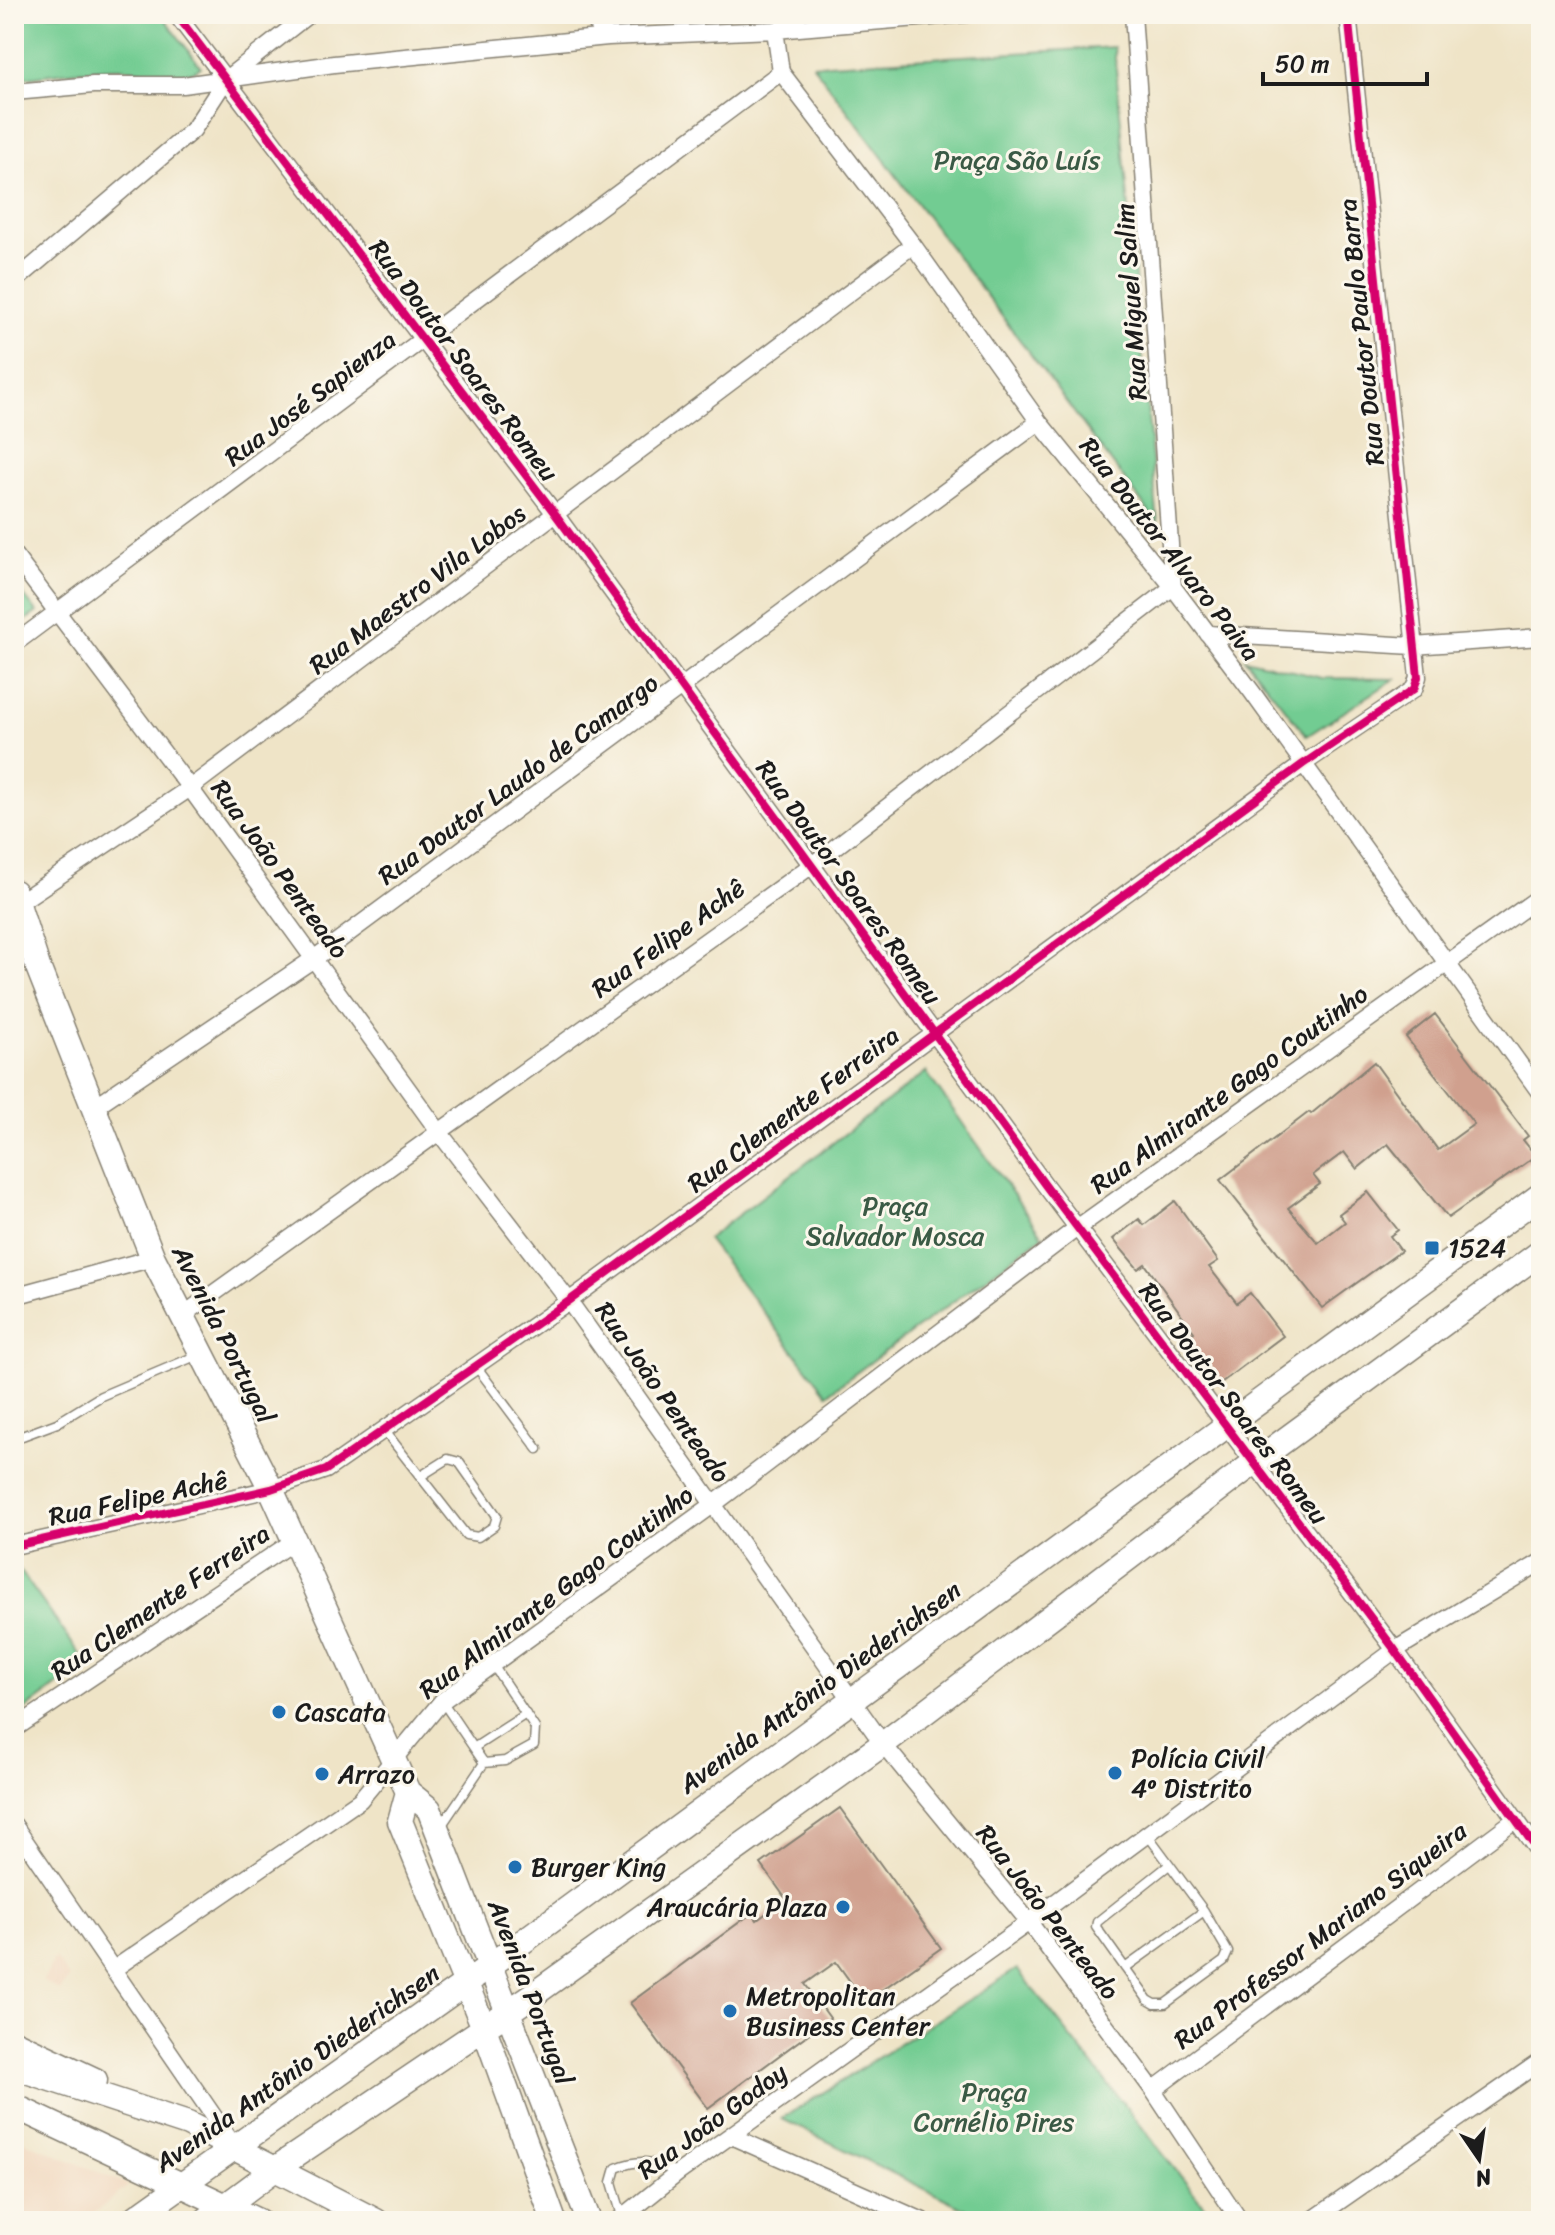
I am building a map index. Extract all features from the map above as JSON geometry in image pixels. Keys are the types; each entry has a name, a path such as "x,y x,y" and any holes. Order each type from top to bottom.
{"main road":[{"name":"Avenida Portugal","path":"16,898 38,967 153,1258 271,1489 408,1792 429,1809 589,2221"},
{"name":"Avenida Antônio Diederichsen","path":"131,2221 491,1965 1541,1195"},
{"path":"205,2221 275,2169 508,2012 883,1744 1255,1462 1541,1252"},
{"path":"408,1792 400,1821 484,2028 554,2221"},
{"path":"14,2042 188,2124 376,2221"},
{"path":"14,2067 188,2124"},
{"path":"14,2106 258,2221"}],"street":[{"name":"Rua Doutor Soares Romeu","path":"176,14 556,515 1077,1228 1395,1650 1541,1855"},
{"path":"14,282 193,130 226,79 309,14"},
{"path":"589,14 608,37"},
{"path":"14,92 93,85 183,85 334,64 608,37 775,30 908,16 966,14"},
{"name":"Rua Miguel Salim","path":"1133,14 1173,587"},
{"name":"Rua Doutor Paulo Barra","path":"1348,14 1413,646"},
{"name":"Rua Doutor Alvaro Paiva","path":"775,30 781,72 913,245 1039,422 1208,634 1541,1094"},
{"name":"Rua José Sapienza","path":"14,644 781,72"},
{"name":"Rua Maestro Vila Lobos","path":"16,898 190,788 913,245"},
{"name":"Rua Doutor Laudo de Camargo","path":"94,1107 315,958 1039,422"},
{"name":"Rua João Penteado","path":"14,555 190,788 439,1132 569,1301 883,1744 1029,1922 1153,2090 1240,2221"},
{"name":"Rua Felipe Achê","path":"182,1316 812,865 1173,587"},
{"path":"1208,634 1413,646 1541,637"},
{"name":"Rua Clemente Ferreira","path":"271,1489 326,1470 569,1301 933,1031 1303,764 1414,689 1418,677 1413,646"},
{"name":"Rua Almirante Gago Coutinho","path":"114,1969 360,1800 392,1757 442,1701 714,1504 1077,1228 1541,896"},
{"path":"14,1296 153,1258"},
{"name":"Rua Felipe Achê","path":"14,1546 271,1489"},
{"name":"Rua Clemente Ferreira","path":"14,1729 294,1541"},
{"name":"Rua João Godoy","path":"620,2219 678,2173 1029,1922 1395,1650 1541,1562"},
{"name":"Rua Professor Mariano Siqueira","path":"1153,2090 1516,1819"},
{"path":"14,1825 235,2148"},
{"path":"1311,2221 1541,2061"},
{"path":"731,2136 923,2221"}],"lane":[{"path":"14,1439 57,1423 101,1396 202,1354"},
{"path":"476,1365 538,1449"},
{"path":"384,1430 466,1535 478,1537 494,1526 497,1516 459,1462 448,1459 421,1476"},
{"path":"484,1763 505,1761 534,1745 535,1728 493,1663"},
{"path":"442,1701 484,1763"},
{"path":"475,1747 526,1714"},
{"path":"438,1832 484,1763"},
{"path":"1147,1834 1204,1911 1228,1952 1224,1961 1165,2004 1155,2004 1148,2000 1098,1933 1097,1922 1169,1865"},
{"path":"1125,1968 1204,1911"},
{"path":"620,2219 612,2182 616,2168 634,2160 654,2161 678,2173"}],"shaded area":[{"path":"55,1958 69,1978 60,1991 43,1981"},
{"path":"14,2137 129,2185 85,2221 14,2221"}],"green space":[{"path":"14,14 161,14 201,67 191,73 170,76 115,68 14,79"},
{"name":"Praça São Luís","path":"1114,47 1158,524 813,65"},
{"path":"14,583 37,612 14,629"},
{"path":"1245,659 1322,678 1395,679 1307,736"},
{"name":"Praça Salvador Mosca","path":"926,1072 1043,1236 827,1394 707,1239"},
{"path":"14,1562 87,1664 14,1718"},
{"name":"Praça Cornélio Pires","path":"1017,1969 1216,2221 990,2221 782,2119"}],"building":[{"path":"1435,1014 1528,1136 1523,1140 1536,1156 1448,1218 1388,1144 1357,1169 1344,1152 1313,1175 1320,1184 1288,1208 1318,1243 1345,1222 1339,1214 1368,1192 1398,1230 1390,1236 1401,1251 1322,1308 1220,1180 1309,1112 1311,1114 1374,1062 1438,1150 1474,1124 1406,1037"},
{"path":"1175,1201 1218,1261 1209,1267 1237,1303 1250,1293 1283,1336 1218,1385 1183,1340 1194,1332 1145,1264 1138,1269 1113,1239 1139,1219 1144,1225"},
{"path":"840,1808 941,1948 865,2002 836,1962 805,1984 830,2018 708,2108 630,2003 752,1913 757,1920 786,1899 761,1864"}],"cycle path":[{"path":"176,14 556,515 1045,1185 1395,1650 1541,1855"},
{"path":"14,1546 271,1489 326,1470 569,1301 1303,764 1414,689 1418,677 1348,14"}],"place":[{"name":"1524","path":"1432,1248"},
{"name":"Cascata","path":"279,1712"},
{"name":"Polícia Civil 4º Distrito","path":"1115,1773"},
{"name":"Arrazo","path":"322,1774"},
{"name":"Burger King","path":"515,1867"},
{"name":"Araucária Plaza","path":"843,1907"},
{"name":"Metropolitan Business Center","path":"730,2011"}]}
